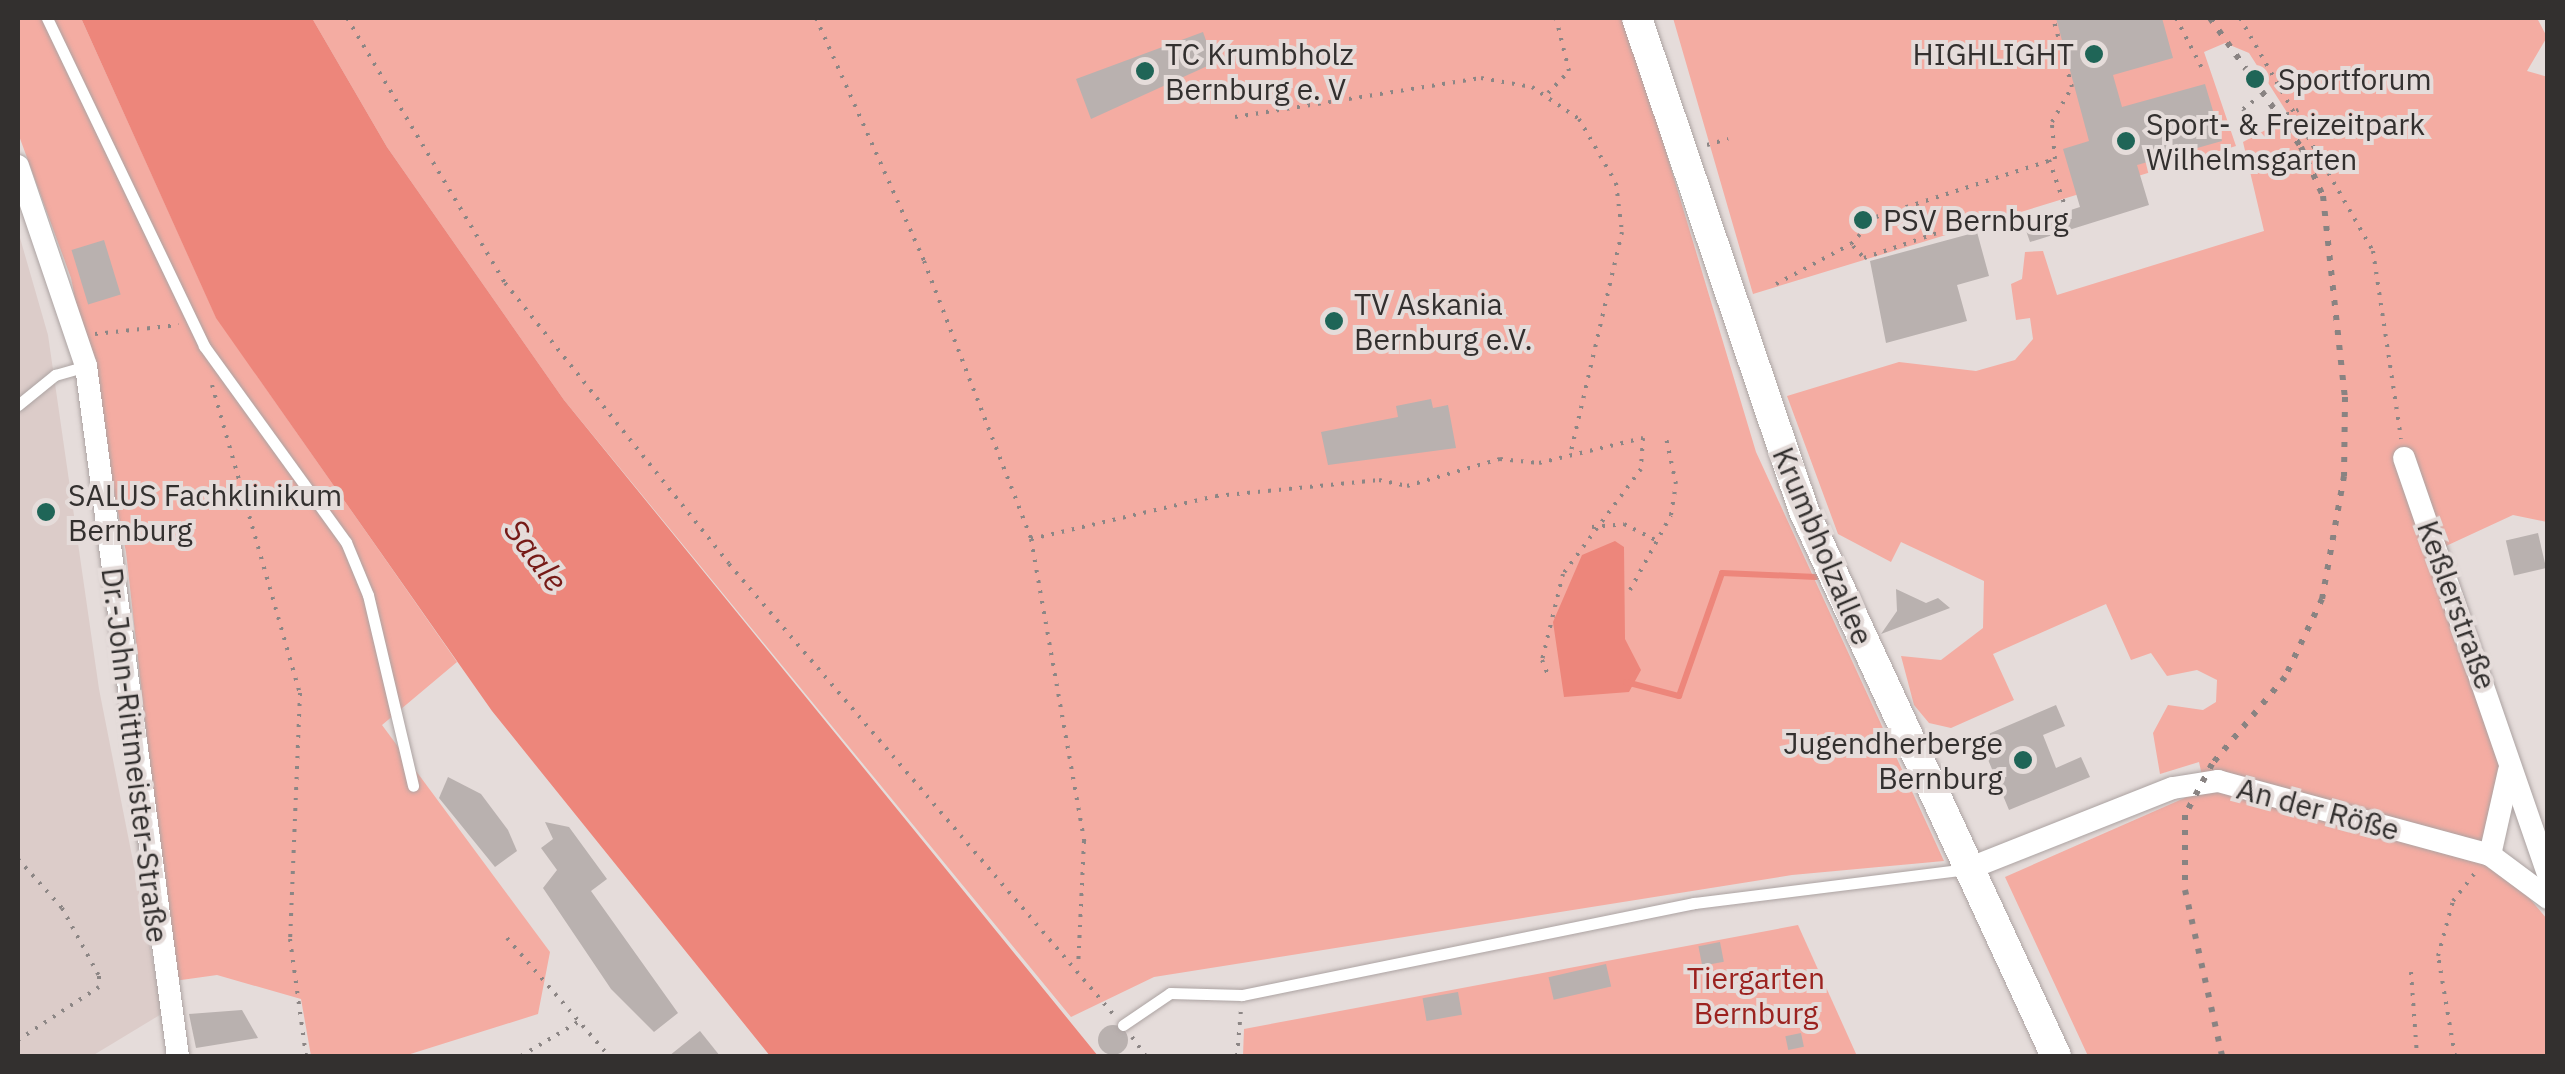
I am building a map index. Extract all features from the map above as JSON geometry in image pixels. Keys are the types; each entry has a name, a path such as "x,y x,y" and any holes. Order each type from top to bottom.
{"street":[{"name":"Krumbholzallee","path":"1637,18 1787,467 2056,1056"},
{"name":"Dr.-John-Rittmeister-Straße","path":"18,166 80,335 86,366 124,705 178,1056"},
{"name":"Keßlerstraße","path":"2404,458 2510,752 2548,874"},
{"name":"Keßlerstraße","path":"2490,855 2508,802 2510,752"},
{"name":"An der Röße","path":"1968,869 2173,788 2218,781 2490,855 2548,898"}],"lane":[{"path":"47,18 204,346 346,542 368,595 413,786"},
{"path":"18,405 55,376 86,366"},
{"path":"1124,1025 1170,994 1242,995 1694,903 1968,869"}],"path":[{"path":"348,18 506,283 729,564 1078,967 1146,1056"},
{"path":"816,18 1030,539 1084,841 1078,967"},
{"path":"1547,94 1569,71 1556,18"},
{"path":"2053,18 2072,86 2055,112 2049,160 2065,206"},
{"path":"2176,18 2204,72"},
{"path":"2240,18 2299,110 2373,251 2404,458"},
{"path":"1235,116 1440,79 1498,79 1547,94 1589,130 1621,205 1613,279 1570,454"},
{"path":"2255,128 2243,109 2259,97"},
{"path":"2238,134 2299,110"},
{"path":"2270,114 2274,120"},
{"path":"1703,147 1728,139"},
{"path":"1776,284 1852,244 1876,217 2049,160"},
{"path":"1852,244 1864,258 1987,216 2010,223"},
{"path":"80,335 193,324"},
{"path":"204,346 300,693 290,939 306,1056"},
{"path":"1630,590 1657,541 1676,484 1665,433"},
{"path":"1030,539 1216,496 1379,480 1408,486 1500,458 1522,464 1643,438 1641,468 1592,527 1547,622 1548,677"},
{"path":"1592,527 1624,524 1657,541"},
{"path":"2456,1055 2438,956 2454,900 2490,855"},
{"path":"18,860 62,908 100,976 99,987 18,1040"},
{"path":"507,938 609,1056"},
{"path":"2411,972 2416,1056"},
{"path":"1237,1056 1242,995"},
{"path":"521,1056 578,1022"}],"shaded area":[{"name":"SALUS Fachklinikum Bernburg","path":"18,231 48,335 99,689 163,1013 92,1056 18,1056"}],"green space":[{"path":"18,18 81,18 216,317 457,662 382,725 550,952 538,1014 404,1056 311,1056 301,999 217,975 174,981 126,552 71,278 18,133"},
{"path":"312,18 1626,18 1756,452 1944,861 1792,875 1154,977 1071,1017 564,400 387,147"},
{"path":"1673,18 2537,18 2547,37 2527,71 2548,77 2547,522 2513,515 2446,546 2454,640 2507,756 2491,853 2547,919 2547,1056 2088,1056 2005,877 2205,789 2199,762 2160,774 2153,733 2168,705 2203,710 2216,702 2217,680 2197,670 2167,676 2151,653 2131,660 2106,604 1993,654 2014,700 1951,728 1929,723 1914,705 1901,656 1941,660 1983,628 1984,581 1901,542 1891,562 1838,534 1787,396 1899,362 1976,371 2015,360 2033,339 2030,318 2016,320 2011,284 2022,279 2025,252 2043,251 2057,295 2264,231 2243,142 2290,117 2249,53 2225,43 2204,52 2236,146 1753,294"},
{"name":"Tiergarten Bernburg","path":"1798,925 1857,1056 1243,1056 1244,1029"}],"water":[{"name":"Saale","path":"81,18 312,18 387,147 564,400 1098,1056 770,1056 492,711 216,318"},
{"path":"1615,541 1624,547 1625,639 1641,670 1629,692 1564,697 1553,622 1582,555"}],"building":[{"path":"2056,18 2162,18 2173,58 2113,75 2122,107 2205,84 2222,141 2137,165 2149,205 2030,242 2024,225 2080,207 2063,149 2089,141"},
{"name":"TC Krumbholz Bernburg e. V","path":"1203,32 1214,63 1091,119 1076,79"},
{"path":"1977,232 1989,276 1957,285 1967,321 1886,343 1870,261"},
{"path":"104,240 121,295 88,304 71,250"},
{"path":"1431,399 1433,408 1448,405 1456,448 1328,465 1321,432 1398,417 1396,406"},
{"path":"2538,533 2546,568 2514,576 2506,540"},
{"path":"1896,589 1926,603 1938,598 1950,608 1881,634 1897,611"},
{"path":"2056,705 2065,726 2043,735 2056,768 2081,757 2090,777 2009,810 1979,738"},
{"path":"448,777 481,794 508,830 517,851 495,867 439,798"},
{"path":"545,822 569,827 607,879 591,891 678,1013 654,1032 611,989 543,888 557,870 541,848 553,839"},
{"path":"1720,942 1724,962 1702,966 1698,946"},
{"path":"1606,964 1611,986 1554,1000 1549,977"},
{"path":"1458,992 1462,1015 1427,1021 1423,998"},
{"path":"242,1010 258,1038 196,1048 189,1014"},
{"path":"1113,1025 1124,1029 1128,1040 1124,1051 1113,1055 1102,1051 1098,1040 1102,1029"},
{"path":"700,1031 720,1056 669,1056"},
{"path":"1801,1033 1804,1047 1788,1050 1785,1036"}],"waterway":[{"path":"1626,682 1679,696 1722,573 1816,577"}],"railway":[{"path":"2210,18 2301,147 2323,196 2345,397 2344,476 2322,599 2285,677 2212,764 2185,815 2185,890 2222,1056"}],"place":[{"name":"HIGHLIGHT","path":"2094,54"},
{"name":"TC Krumbholz Bernburg e. V","path":"1145,71"},
{"name":"Sportforum","path":"2255,79"},
{"name":"Sport- & Freizeitpark Wilhelmsgarten","path":"2126,141"},
{"name":"PSV Bernburg","path":"1863,220"},
{"name":"TV Askania Bernburg e.V.","path":"1334,321"},
{"name":"SALUS Fachklinikum Bernburg","path":"46,512"},
{"name":"Jugendherberge Bernburg","path":"2023,760"}]}
